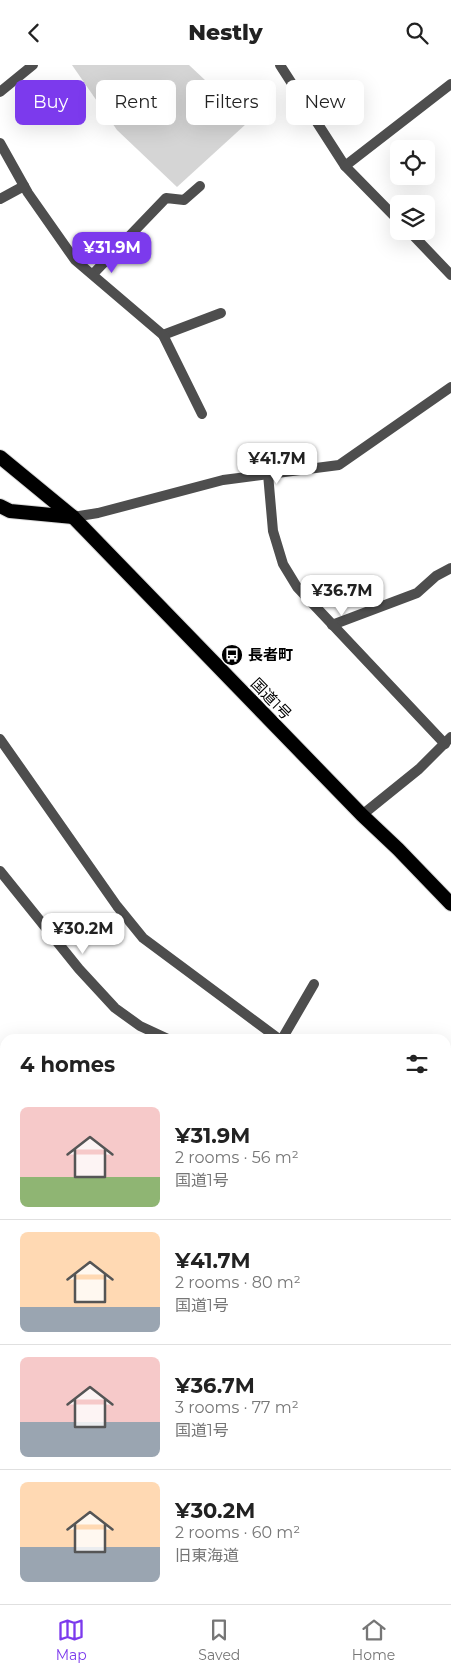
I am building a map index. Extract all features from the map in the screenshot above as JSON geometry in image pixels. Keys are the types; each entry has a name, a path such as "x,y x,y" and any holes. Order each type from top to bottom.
{"highway":[{"name":"国道1号","path":"0,457 73,517 451,904"},
{"path":"0,507 10,511 73,517"}],"street":[{"path":"0,92 33,65"},
{"path":"280,65 346,166 390,212"},
{"path":"346,166 451,84"},
{"path":"0,143 24,186 75,260 163,335 202,414"},
{"path":"0,199 24,186"},
{"path":"93,274 166,198 184,200 200,186"},
{"path":"418,240 451,275"},
{"path":"163,335 220,313"},
{"path":"73,517 98,513 223,480 339,465 451,387"},
{"path":"268,474 273,531 282,564 297,587 332,625 448,741 419,769 362,815"},
{"path":"332,625 417,593 436,576 451,568"},
{"path":"0,739 117,906 143,938 274,1034"},
{"path":"0,871 79,969 115,1008 140,1026 157,1034"},
{"path":"284,1034 314,984"}],"shaded area":[{"path":"72,65 189,65 205,80 186,80 186,125 245,125 177,187 114,125 176,125 176,80 96,80 96,100 86,85 86,80 82,80"}],"place":[{"name":"長者町","path":"232,655"}]}
